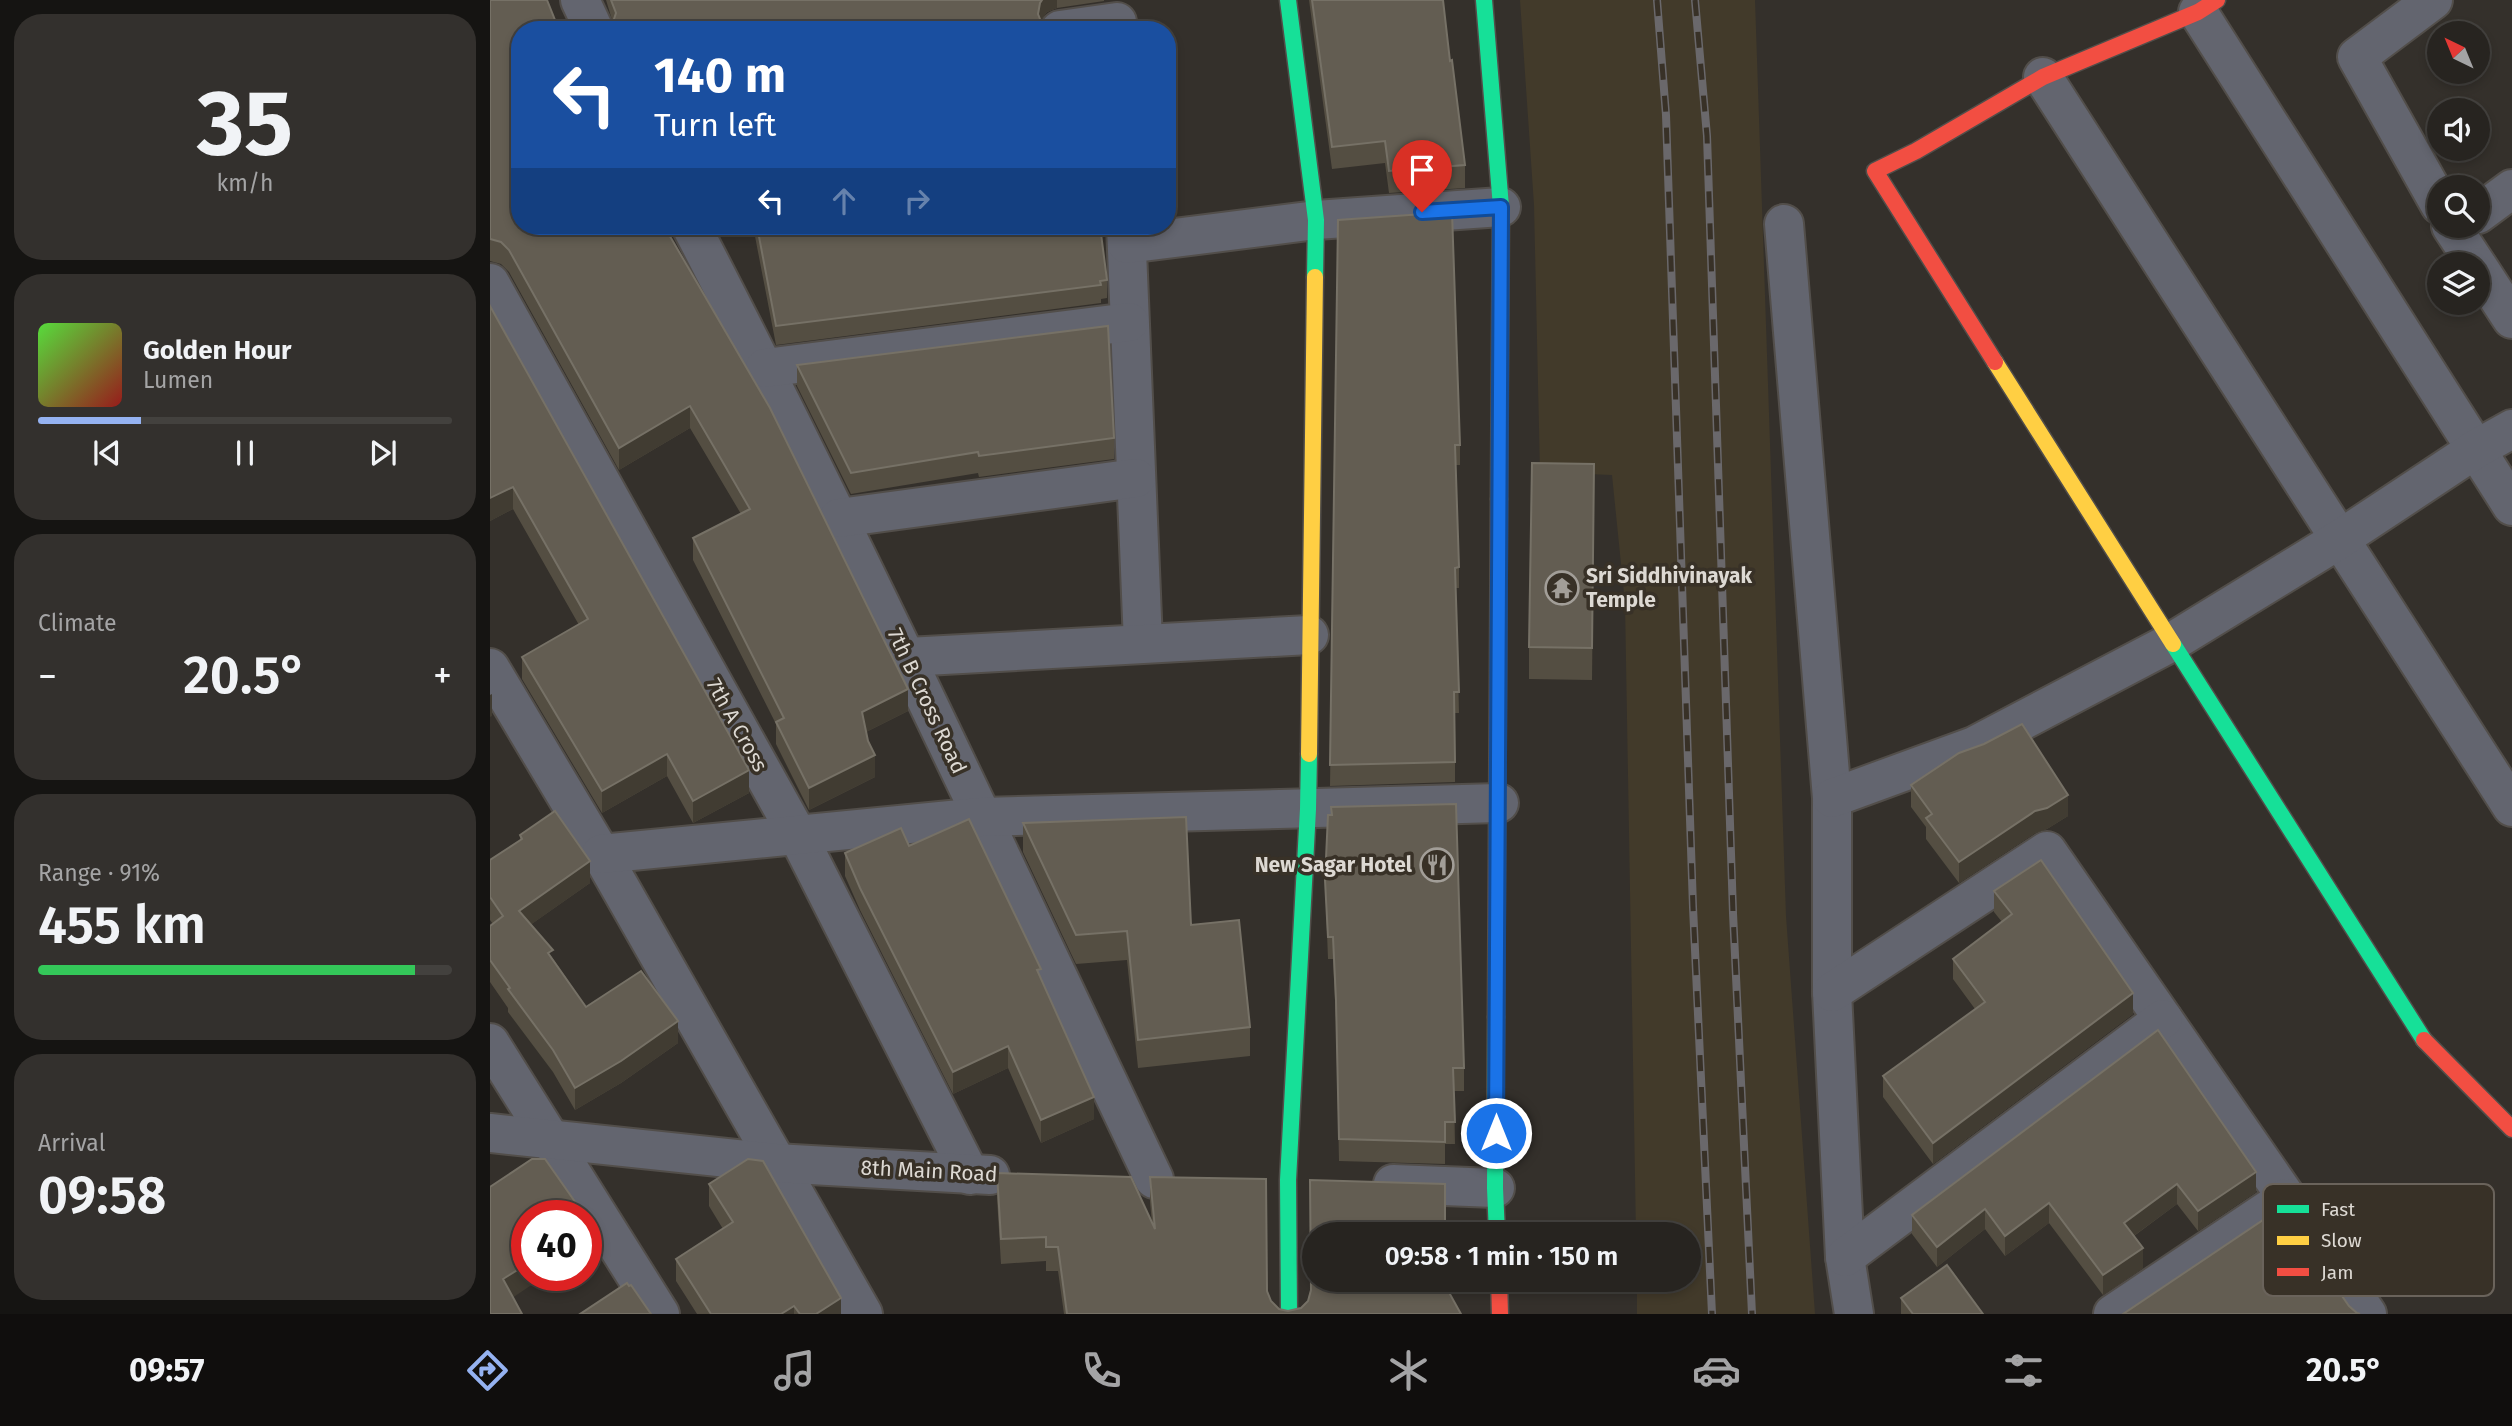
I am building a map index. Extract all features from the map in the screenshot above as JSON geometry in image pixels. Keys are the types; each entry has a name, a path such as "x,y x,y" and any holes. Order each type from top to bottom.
{"street":[{"path":"580,0 590,21"},
{"path":"1287,0 1316,220 1302,1181 1289,1314"},
{"path":"1484,0 1501,207 1497,1222"},
{"path":"2429,175 2357,57 2434,0"},
{"path":"2512,506 2207,6 2043,77 1916,151 1875,171 2420,1035 2512,1129"},
{"path":"1099,21 1116,17"},
{"path":"2043,77 2512,807"},
{"path":"2490,201 2512,189"},
{"path":"1176,231 1501,207"},
{"path":"1784,224 1832,798 1832,992 1845,1257 1854,1314"},
{"name":"7th B Cross Road","path":"696,235 765,368 907,657 1154,1180"},
{"path":"1126,235 1143,643"},
{"name":"7th A Cross","path":"490,283 797,834 970,1175"},
{"path":"2490,286 2512,319"},
{"path":"765,368 1129,321"},
{"path":"1832,798 1974,746 2172,642 2340,539 2476,449 2512,429"},
{"path":"839,518 1136,478"},
{"path":"907,657 1309,635"},
{"path":"490,668 601,854 863,1314"},
{"path":"601,854 981,817 1499,803"},
{"path":"1832,992 2047,850 2276,1184"},
{"path":"1845,1257 2163,1019"},
{"path":"490,1043 660,1314"},
{"name":"8th Main Road","path":"490,1133 775,1163 1023,1176"},
{"path":"1115,1178 1195,1180"},
{"path":"1248,1180 1302,1181"},
{"path":"1358,1183 1496,1188"},
{"path":"2113,1314 2263,1213"},
{"path":"1499,1292 1500,1314"},
{"path":"2354,1296 2367,1314"}],"shaded area":[{"path":"1520,0 1755,0 1786,916 1815,1314 1637,1314 1637,1292 1701,1292 1701,1222 1636,1222 1625,603 1612,475 1540,472 1534,205"}],"building":[{"path":"490,0 547,0 555,21 511,21 511,235 669,235 770,408 908,689 862,712 868,741 875,755 809,788 776,722 784,718 693,538 750,509 721,459 690,406 619,448 509,250 501,242 490,239"},
{"path":"611,0 1042,0 1038,14 1041,21 613,21 616,13"},
{"path":"1312,0 1443,0 1465,165 1389,171 1385,141 1332,147"},
{"path":"1452,212 1460,445 1455,445 1459,692 1454,692 1455,762 1330,765 1338,220"},
{"path":"759,235 1101,235 1107,280 1100,281 1101,285 776,326"},
{"path":"490,306 749,770 693,801 667,754 602,791 522,657 588,619 513,487 490,498"},
{"path":"1108,326 1114,438 979,456 978,452 851,473 797,365"},
{"name":"Sri Siddhivinayak Temple","path":"1532,463 1594,464 1592,648 1529,647"},
{"path":"2022,724 2068,795 2047,808 2035,811 1959,862 1926,818 1932,814 1911,785 1959,753 1984,744"},
{"path":"1456,804 1464,1068 1453,1068 1455,1122 1445,1122 1445,1142 1339,1139 1333,937 1328,937 1325,880 1328,815 1332,815 1331,807"},
{"path":"555,811 590,861 519,911 553,950 548,953 586,1007 641,971 678,1021 621,1061 575,1088 553,1050 490,960 490,926 503,916 490,897 490,860 522,839 520,835"},
{"path":"1186,817 1191,925 1239,920 1250,1027 1138,1040 1127,931 1076,935 1023,823"},
{"path":"969,819 1041,969 1037,970 1094,1097 1041,1120 1008,1046 953,1072 845,853 901,828 909,846"},
{"path":"2041,860 2133,993 1933,1143 1883,1076 1985,1002 1953,959 2012,914 1994,891"},
{"path":"2158,1030 2256,1172 2198,1211 2177,1184 2124,1223 2143,1248 2103,1275 2049,1203 2005,1236 1985,1209 1937,1247 1912,1215"},
{"path":"532,1159 545,1159 574,1200 511,1200 511,1274 503,1279 522,1314 490,1314 490,1187"},
{"path":"748,1159 763,1161 841,1298 816,1314 800,1314 794,1306 781,1314 711,1314 676,1259 733,1222 709,1184"},
{"path":"997,1173 1131,1177 1155,1229 1150,1177 1266,1179 1267,1291 1271,1301 1279,1309 1288,1311 1301,1308 1308,1301 1310,1292 1449,1292 1461,1314 1067,1314 1058,1247 1046,1247 1046,1237 1001,1239"},
{"path":"1310,1180 1445,1184 1445,1222 1310,1222"},
{"path":"2263,1220 2263,1296 2342,1296 2349,1306 2360,1314 2123,1314"},
{"path":"1947,1265 1983,1314 1913,1314 1901,1298"},
{"path":"627,1283 651,1314 580,1314"}],"railway":[{"path":"1657,0 1666,115 1693,907 1712,1314"},
{"path":"1695,0 1707,136 1733,913 1752,1314"}],"traffic: fast":[{"path":"1288,0 1316,220 1315,277"},
{"path":"1484,0 1501,207 1499,499"},
{"path":"2173,644 2424,1040"},
{"path":"1289,1314 1288,1180 1309,754"},
{"path":"1496,1017 1496,1222"}],"traffic: slow":[{"path":"1309,754 1315,277"},
{"path":"1995,362 2173,644"}],"traffic: jam":[{"path":"1995,362 1875,171 1916,151 2043,77 2198,12 2217,0"},
{"path":"1496,1017 1499,499"},
{"path":"2424,1040 2512,1129"},
{"path":"1499,1292 1500,1314"}],"place":[{"name":"Sri Siddhivinayak Temple","path":"1562,588"},
{"name":"New Sagar Hotel","path":"1437,865"}],"route":[{"path":"1422,212 1501,207 1496,1133"}]}
